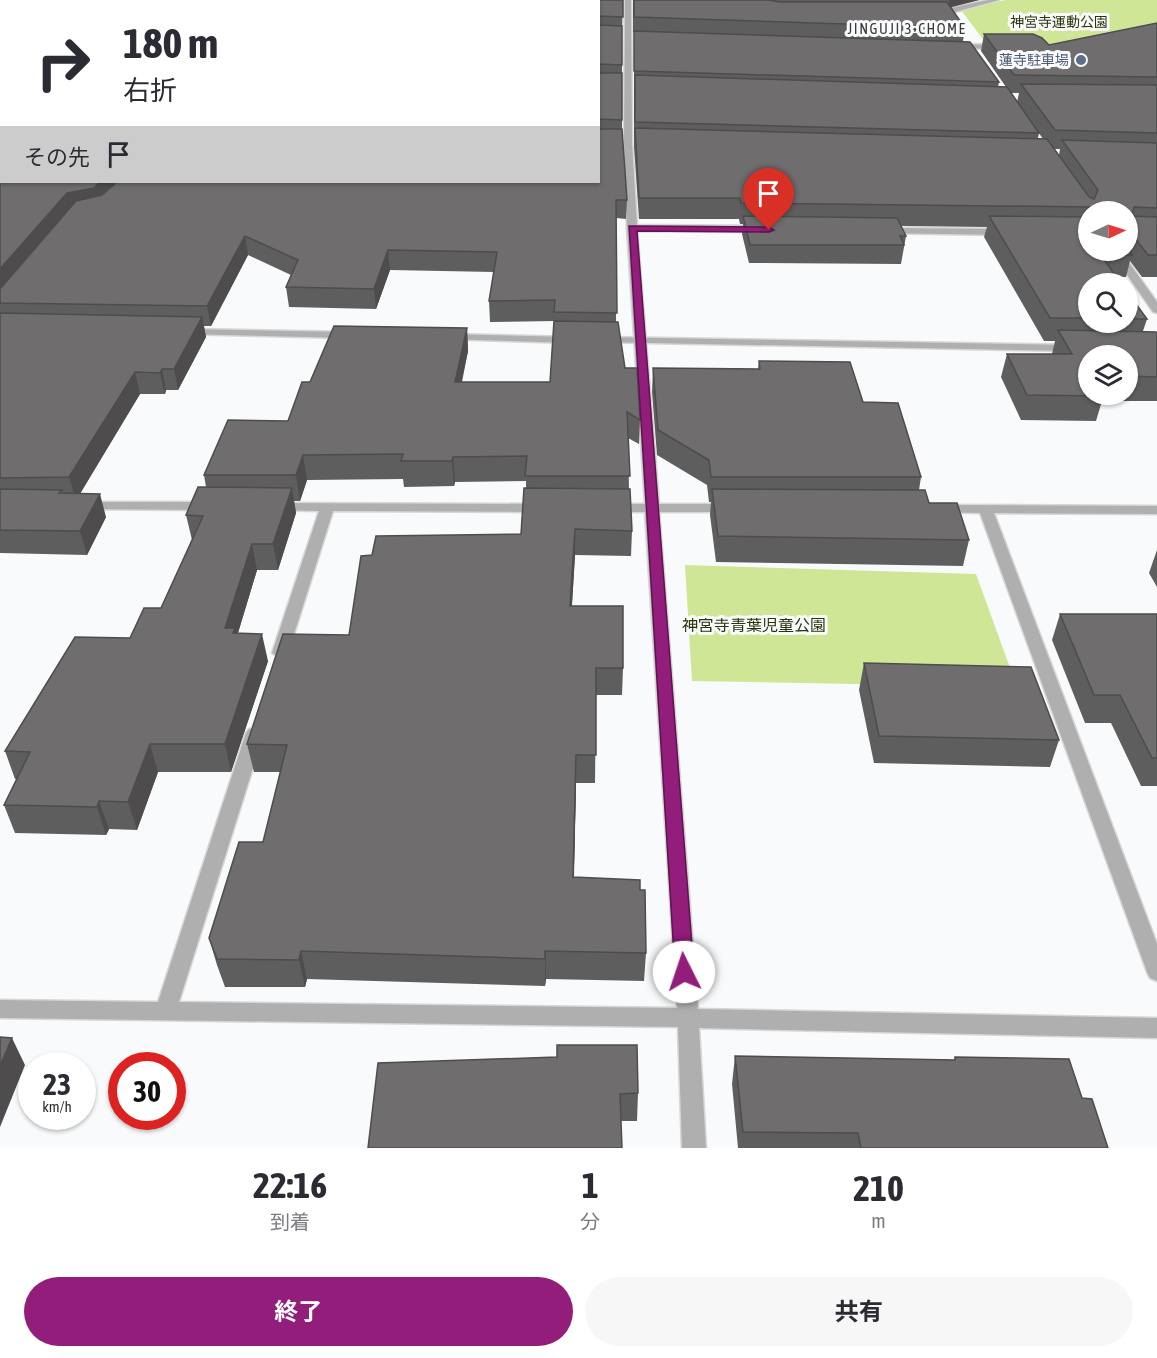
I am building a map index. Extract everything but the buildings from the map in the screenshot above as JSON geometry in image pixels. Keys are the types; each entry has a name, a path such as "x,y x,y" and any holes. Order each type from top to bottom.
{"street":[{"path":"628,0 628,85 623,142 632,228 652,508 694,1148"},
{"path":"926,12 948,12 996,0"},
{"path":"948,12 954,21"},
{"path":"618,35 640,36"},
{"path":"966,38 979,57"},
{"path":"948,46 1017,47"},
{"path":"618,84 640,85"},
{"path":"623,142 640,143"},
{"path":"632,228 773,230"},
{"path":"878,231 1019,232"},
{"path":"1123,261 1157,310"},
{"path":"177,332 366,336"},
{"path":"437,337 1078,348"},
{"path":"70,506 222,507"},
{"path":"257,507 560,508"},
{"path":"273,675 327,507"},
{"path":"594,508 748,508"},
{"path":"926,509 1157,510"},
{"path":"985,509 1157,972"},
{"path":"165,1012 259,720"},
{"path":"0,1009 687,1018 1157,1028"}],"green space":[{"name":"神宮寺運動公園","path":"1005,0 1157,0 1157,29 1084,45 985,42 961,10"},
{"name":"神宮寺青葉児童公園","path":"685,565 976,574 1017,687 692,681"}],"place":[{"name":"蓮寺駐車場","path":"1081,60"}],"district":[{"name":"JINGUJI 3-CHOME","path":"907,29"}],"route":[{"path":"684,972 632,228 769,230"}]}
